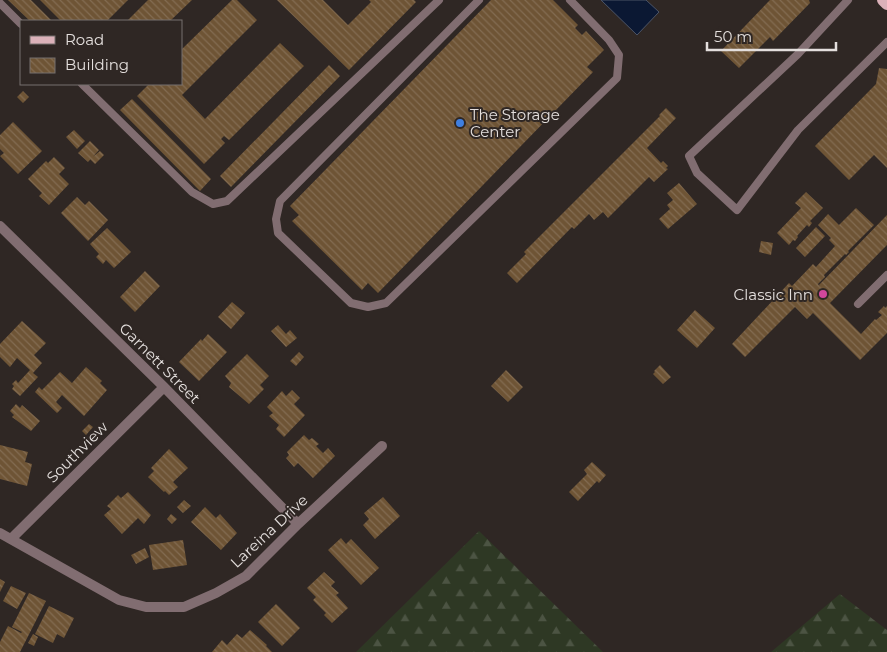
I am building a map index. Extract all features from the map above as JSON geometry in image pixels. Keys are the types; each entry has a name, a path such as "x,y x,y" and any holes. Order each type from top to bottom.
{"main road":[{"path":"883,0 887,4"}],"street":[{"name":"Garnett Street","path":"0,226 164,387 298,524"},
{"name":"Southview","path":"11,539 164,387"},
{"name":"Lareina Drive","path":"0,533 118,600 146,607 184,607 216,594 246,576 298,524 382,446"}],"lane":[{"path":"83,85 192,192 213,204 227,201 439,0"},
{"path":"479,0 280,201 276,219 278,233 351,303 368,307 386,303 617,78 619,56 610,40 570,0"},
{"path":"848,0 798,54 689,156 697,173 737,210 798,130 887,42"},
{"path":"0,3 20,23"},
{"path":"858,304 887,275"}],"green space":[{"path":"479,531 603,652 356,652"},
{"path":"840,594 887,630 887,652 771,652"}],"water":[{"path":"601,0 646,0 659,12 637,35"}],"building":[{"path":"8,0 31,0 51,20 29,20"},
{"path":"40,0 128,0 108,20 60,20"},
{"path":"148,0 192,0 171,20 128,20"},
{"path":"232,0 237,0 257,20 182,95 205,119 280,43 304,66 229,140 224,136 221,139 225,143 204,164 137,96 148,85 182,85 182,49"},
{"path":"277,0 323,0 348,25 371,2 369,0 414,0 416,2 349,70"},
{"path":"491,0 553,0 578,25 575,28 582,35 586,31 604,50 587,67 593,72 378,293 368,283 362,290 292,221 299,215 290,206"},
{"path":"770,0 809,0 810,3 773,41 770,37 739,68 721,51"},
{"path":"329,65 340,76 231,187 220,176"},
{"path":"879,68 887,69 887,168 874,155 849,180 815,146 876,84"},
{"path":"23,91 29,97 23,103 17,97"},
{"path":"132,99 211,179 200,191 120,110"},
{"path":"666,108 676,118 647,148 661,163 663,161 668,166 666,168 668,169 654,182 649,177 608,218 603,212 594,220 589,214 574,229 572,227 517,283 507,273 526,254 524,252"},
{"path":"13,122 42,151 18,174 0,156 4,153 0,149 0,135"},
{"path":"74,130 85,141 77,149 66,137"},
{"path":"90,141 99,150 88,162 78,153"},
{"path":"100,151 104,155 95,164 90,159"},
{"path":"54,157 65,168 59,174 69,184 49,205 39,196 42,193 28,179 46,161 48,163"},
{"path":"679,183 697,204 668,229 659,219 670,209 667,205 673,200 667,193"},
{"path":"806,192 823,208 810,221 812,223 809,227 807,225 795,241 793,240 789,245 777,233 801,208 795,203"},
{"path":"77,197 85,205 89,201 108,220 88,241 61,213"},
{"path":"856,208 874,225 745,357 732,344 789,283 792,286 813,264 816,267 835,246 829,240 831,238 818,225 828,214 839,225"},
{"name":"Classic Inn","path":"887,215 887,245 830,303 861,334 875,319 882,315 878,312 884,306 885,308 887,306 887,333 860,360 813,313 807,319 795,307 818,284 820,287 819,285"},
{"path":"816,227 825,236 805,257 796,248"},
{"path":"107,228 131,252 114,268 106,260 103,264 96,257 99,254 90,244"},
{"path":"761,241 773,243 771,255 759,252"},
{"path":"145,271 160,286 135,312 120,297"},
{"path":"232,302 245,313 231,329 218,317"},
{"path":"695,310 715,328 697,348 677,330"},
{"path":"22,321 46,343 34,355 42,363 33,373 38,377 20,396 12,389 14,386 12,384 16,380 18,383 30,370 17,358 10,367 0,357 0,344"},
{"path":"278,325 286,334 290,330 297,338 286,347 271,331"},
{"path":"208,334 227,352 199,381 179,362"},
{"path":"299,352 304,357 296,366 290,361"},
{"path":"247,354 269,376 260,385 264,389 249,404 229,387 231,383 225,376"},
{"path":"660,365 671,377 663,384 653,374"},
{"path":"86,367 102,381 100,383 107,390 84,416 62,395 56,402 62,408 57,413 35,392 39,387 42,390 60,372 72,383"},
{"path":"506,370 523,387 508,402 491,386"},
{"path":"292,390 300,398 294,404 305,415 284,437 276,429 279,425 269,416 273,413 267,407 282,391 286,396"},
{"path":"16,404 20,408 22,405 40,421 31,431 12,417 14,415 10,411"},
{"path":"89,424 93,427 86,435 82,431"},
{"path":"304,435 309,440 312,438 319,444 316,446 323,453 328,448 335,456 313,478 298,463 294,467 286,458 289,455 287,452"},
{"path":"0,445 28,452 25,462 32,464 27,486 0,479"},
{"path":"169,449 188,468 173,482 178,487 169,495 148,477 154,471 151,468"},
{"path":"592,462 606,475 599,483 597,481 578,501 569,492 587,474 584,470"},
{"path":"128,492 151,515 144,524 138,518 122,534 104,515 111,509 107,506 118,495 121,498"},
{"path":"383,497 400,516 375,539 363,525 369,519 364,513"},
{"path":"184,500 191,506 183,513 177,507"},
{"path":"205,507 216,518 220,514 237,533 221,550 191,522"},
{"path":"171,514 177,519 172,524 167,519"},
{"path":"341,538 346,544 351,539 379,568 361,585 328,550"},
{"path":"183,540 187,565 153,570 149,545"},
{"path":"145,548 149,557 136,564 131,555"},
{"path":"324,572 335,582 331,586 339,593 336,595 348,608 332,623 324,615 326,613 313,600 316,597 307,588"},
{"path":"0,579 5,582 0,592"},
{"path":"11,586 26,593 17,609 3,601"},
{"path":"29,593 46,601 20,652 0,652 0,642 8,626 22,632 12,627"},
{"path":"276,604 300,628 282,646 258,622"},
{"path":"49,606 74,618 64,638 57,634 53,643 35,634"},
{"path":"250,630 272,652 212,652 222,640 227,645 237,634 242,638"},
{"path":"33,634 38,637 34,646 28,643"}],"place":[{"name":"The Storage Center","path":"460,123"},
{"name":"Classic Inn","path":"823,294"}]}
